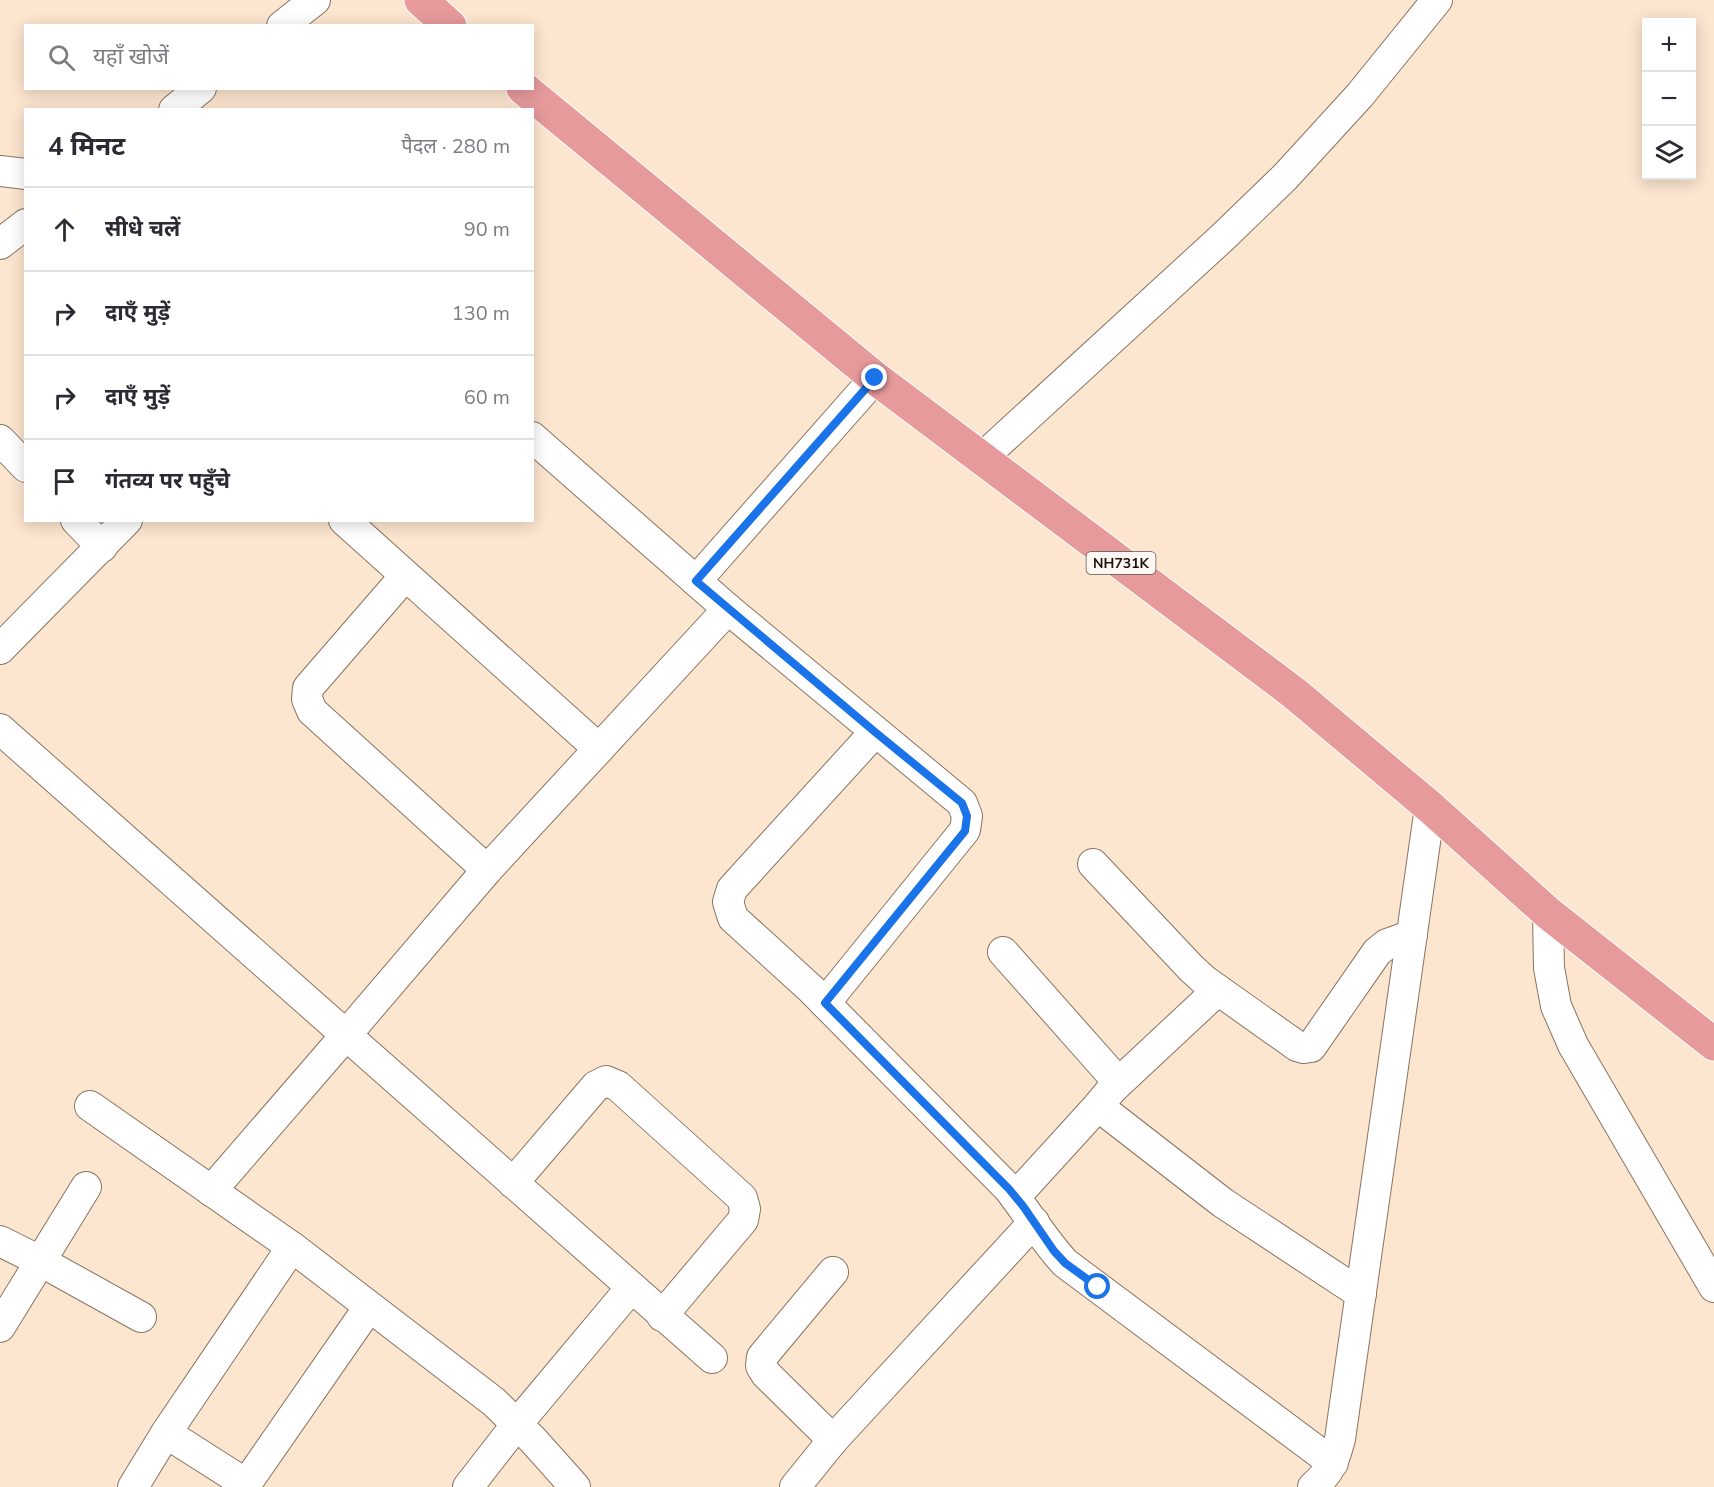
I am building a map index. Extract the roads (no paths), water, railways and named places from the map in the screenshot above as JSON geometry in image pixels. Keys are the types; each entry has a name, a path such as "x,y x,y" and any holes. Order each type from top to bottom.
{"highway":[{"path":"421,0 448,24"},
{"name":"NH731K","path":"523,97 875,378 1294,693 1430,807 1548,913 1714,1044"}],"street":[{"path":"285,24 315,0"},
{"path":"982,458 1285,177 1360,95 1437,0"},
{"path":"176,108 199,90"},
{"path":"0,171 24,174"},
{"path":"0,244 24,226"},
{"path":"696,581 875,378"},
{"path":"534,438 728,609 962,803 967,816 965,831 825,1003"},
{"path":"0,440 24,465"},
{"path":"78,522 102,547"},
{"path":"0,649 125,522"},
{"path":"346,522 599,749"},
{"path":"405,576 308,688 307,699 312,711 487,870"},
{"path":"211,1191 487,870 728,609"},
{"path":"0,729 712,1358"},
{"path":"875,732 732,889 728,902 733,918 825,1003 1015,1197 1065,1263 1333,1463"},
{"path":"1313,1487 1323,1478 1333,1463 1340,1439 1430,807"},
{"path":"1093,864 1191,968 1296,1046 1304,1048 1311,1047 1377,952 1387,944 1412,935"},
{"path":"1548,913 1549,968 1556,1006 1573,1045 1714,1287"},
{"path":"1003,952 1112,1075 1114,1082 1105,1097"},
{"path":"1015,1197 1105,1097 1218,990"},
{"path":"513,1183 596,1086 606,1081 618,1086 742,1198 746,1209 743,1220 662,1316"},
{"path":"1105,1097 1223,1203 1361,1294"},
{"path":"90,1106 292,1247 494,1402 575,1487"},
{"path":"0,1327 86,1187"},
{"path":"795,1487 833,1440 1034,1222"},
{"path":"0,1240 141,1317"},
{"path":"133,1487 166,1433 292,1247"},
{"path":"833,1272 762,1357 761,1366 766,1374 833,1440"},
{"path":"468,1487 517,1424 631,1288"},
{"path":"166,1433 245,1485 369,1307"}]}
